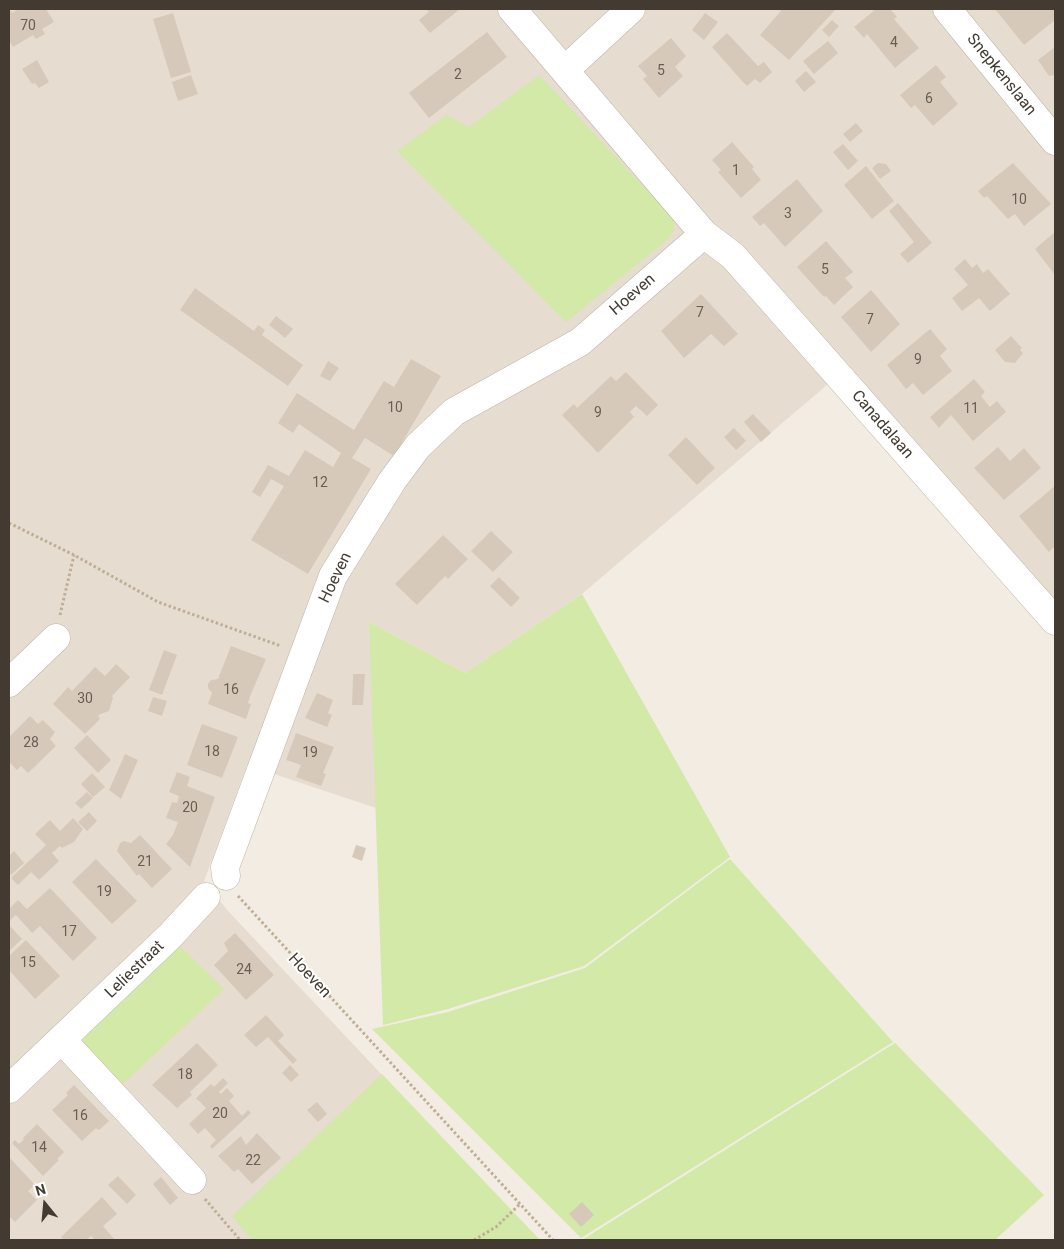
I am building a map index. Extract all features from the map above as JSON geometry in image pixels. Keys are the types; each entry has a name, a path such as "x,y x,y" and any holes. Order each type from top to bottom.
{"street":[{"path":"512,9 704,234"},
{"path":"565,70 631,9"},
{"name":"Snepkenslaan","path":"947,9 1055,141"},
{"name":"Canadalaan","path":"704,234 733,256 1055,621"},
{"name":"Hoeven","path":"226,876 225,867 333,576 392,481 418,446 454,412 580,342 704,234"},
{"path":"9,683 56,638"},
{"name":"Leliestraat","path":"9,1089 170,936 206,897"},
{"path":"62,1040 192,1180"}],"path":[{"path":"9,523 74,555 158,602 304,654"},
{"path":"56,638 74,555"},
{"name":"Hoeven","path":"226,876 229,885 293,958 471,1148 553,1240"},
{"path":"192,1180 240,1240"},
{"path":"474,1240 496,1227 520,1204"}],"shaded area":[{"path":"9,9 1055,9 1055,603 848,367 582,594 465,673 369,622 379,809 247,765 204,881 229,912 537,1240 9,1240"}],"green space":[{"path":"539,75 674,219 674,230 668,239 566,322 397,151 446,115 469,127"},
{"path":"582,594 730,857 584,966 448,1009 383,1025 369,622 465,673"},
{"path":"730,859 893,1042 581,1238 372,1029 448,1012 585,968"},
{"path":"170,936 224,989 113,1093 62,1040"},
{"path":"895,1043 1044,1195 995,1240 582,1240"},
{"path":"382,1074 540,1240 252,1240 232,1216"}],"building":[{"path":"9,9 12,13 19,9 46,9 54,22 42,29 45,34 36,39 33,35 13,47 9,40"},
{"path":"426,9 460,9 430,33 419,20 429,12"},
{"path":"779,9 836,9 789,60 760,35 781,11"},
{"path":"876,9 890,9 897,17 894,19 919,48 895,68 867,34 864,38 854,27"},
{"path":"995,9 1054,9 1055,20 1024,45"},
{"path":"173,13 191,72 171,78 153,19"},
{"path":"705,13 718,22 704,40 692,30"},
{"path":"832,20 839,26 829,37 822,30"},
{"path":"487,32 507,57 429,118 409,93"},
{"path":"727,33 758,66 764,62 772,72 760,83 755,79 747,86 712,47"},
{"path":"671,38 686,56 675,67 683,76 659,98 643,79 647,76 638,66"},
{"path":"828,41 838,53 814,74 803,61"},
{"path":"1055,47 1055,75 1049,76 1038,60"},
{"path":"37,60 49,82 39,88 35,83 32,84 22,69"},
{"path":"936,65 946,77 940,82 958,104 933,126 915,105 911,108 900,95"},
{"path":"806,71 816,82 804,92 795,81"},
{"path":"191,75 198,94 178,101 172,82"},
{"path":"856,123 863,131 850,142 843,134"},
{"path":"732,142 754,167 752,169 761,180 741,198 718,172 721,170 712,160"},
{"path":"843,144 858,161 848,170 833,152"},
{"path":"878,163 886,164 891,171 880,179 872,168"},
{"path":"1013,163 1051,204 1024,226 1015,214 1008,219 987,196 984,198 978,191"},
{"path":"866,166 894,201 872,219 844,185"},
{"path":"797,179 823,211 785,247 764,223 760,226 752,217"},
{"path":"898,203 932,243 908,263 900,254 914,242 889,211"},
{"path":"1055,232 1055,275 1035,249"},
{"path":"826,241 853,272 845,278 853,287 834,305 826,296 824,297 797,267"},
{"path":"965,259 972,268 977,264 983,273 988,269 1010,294 990,311 979,298 962,311 952,298 968,285 954,269"},
{"path":"195,288 254,331 258,325 265,330 262,335 303,365 288,386 180,310"},
{"path":"871,290 900,324 871,352 841,317"},
{"path":"701,294 738,334 724,346 711,334 684,358 661,331"},
{"path":"276,316 293,329 285,338 269,325"},
{"path":"930,329 947,349 940,356 952,371 923,395 913,383 906,389 887,365"},
{"path":"1011,336 1022,348 1020,350 1023,353 1015,363 1005,362 995,350"},
{"path":"411,359 441,376 394,456 365,438 352,458 371,469 308,574 251,540 284,486 271,479 260,497 252,492 268,465 289,476 305,450 333,467 341,453 299,424 293,433 278,423 297,393 354,430 384,381 394,387"},
{"path":"328,361 339,368 330,381 320,376"},
{"path":"626,372 658,405 647,416 636,406 630,412 634,417 598,453 562,415 574,404 577,408 611,376 616,381"},
{"path":"974,379 985,392 981,396 990,407 997,401 1006,412 973,441 951,415 939,428 930,417"},
{"path":"753,414 771,433 761,442 744,422"},
{"path":"734,428 746,441 736,450 724,437"},
{"path":"686,437 715,468 697,485 668,455"},
{"path":"998,447 1010,461 1024,448 1041,468 1004,500 974,468"},
{"path":"1055,486 1055,546 1049,552 1019,516"},
{"path":"491,531 513,552 493,572 471,551"},
{"path":"443,535 468,559 448,579 445,576 417,605 395,584"},
{"path":"499,577 520,598 511,607 490,586"},
{"path":"231,646 266,659 248,703 251,704 246,719 208,704 212,693 208,688 208,684 211,680 218,679"},
{"path":"164,650 177,655 162,695 149,690"},
{"path":"116,664 130,677 112,696 109,711 98,715 100,719 85,734 53,704 68,687 72,691 95,667 105,676"},
{"path":"353,674 365,674 363,705 352,705"},
{"path":"317,693 333,700 328,713 332,715 327,727 305,718"},
{"path":"153,697 167,701 162,716 148,711"},
{"path":"30,716 38,724 43,720 55,732 50,739 56,746 28,773 21,766 17,770 9,762 9,737"},
{"path":"202,724 238,737 222,778 187,765"},
{"path":"296,733 334,747 323,773 326,774 321,786 296,777 301,765 286,760"},
{"path":"87,735 111,760 98,773 74,748"},
{"path":"125,754 138,760 121,799 109,790"},
{"path":"177,772 190,777 187,786 215,797 190,867 166,844 173,835 178,822 166,818 172,802 177,803 179,796 169,792"},
{"path":"92,773 105,787 93,797 81,784"},
{"path":"87,792 93,798 81,809 75,803"},
{"path":"89,812 97,821 87,831 78,822"},
{"path":"73,818 83,829 74,842 62,848 60,846 52,853 59,861 39,880 31,872 18,885 11,878 46,845 35,834 50,820 60,831"},
{"path":"140,835 172,869 152,888 139,874 137,876 117,851 120,843 124,841 131,843"},
{"path":"356,845 366,848 362,861 352,857"},
{"path":"14,851 24,863 11,875 9,872 9,856"},
{"path":"96,859 137,901 112,924 72,882"},
{"path":"50,888 97,938 73,961 40,926 32,933 16,915 9,921 9,909 18,900 27,909"},
{"path":"9,925 22,939 9,951"},
{"path":"235,933 274,975 246,1000 214,965 228,951 224,943"},
{"path":"26,940 60,976 35,999 9,970 9,956"},
{"path":"266,1015 284,1035 278,1041 297,1060 293,1064 268,1037 256,1047 244,1035"},
{"path":"197,1043 218,1065 190,1092 192,1095 177,1108 152,1085"},
{"path":"290,1065 299,1075 291,1082 282,1073"},
{"path":"223,1078 228,1083 219,1092 221,1094 227,1088 234,1096 229,1101 242,1116 248,1110 251,1113 212,1149 210,1146 216,1140 205,1128 198,1134 189,1124 206,1108 196,1098 211,1084 214,1087"},
{"path":"74,1085 109,1121 99,1130 96,1128 82,1141 52,1110 68,1095 66,1093"},
{"path":"317,1102 327,1114 318,1122 307,1110"},
{"path":"37,1124 64,1152 57,1159 59,1160 43,1176 12,1143 15,1140 19,1144"},
{"path":"257,1133 281,1158 252,1184 238,1169 234,1172 218,1156 241,1136 246,1145"},
{"path":"9,1157 35,1185 28,1191 37,1200 15,1222 9,1216"},
{"path":"118,1176 136,1195 127,1204 108,1185"},
{"path":"161,1177 178,1198 170,1205 153,1184"},
{"path":"102,1197 117,1214 103,1226 114,1239 95,1240 91,1236 86,1240 64,1240 61,1237"},
{"path":"582,1202 594,1215 581,1227 569,1214"}]}
